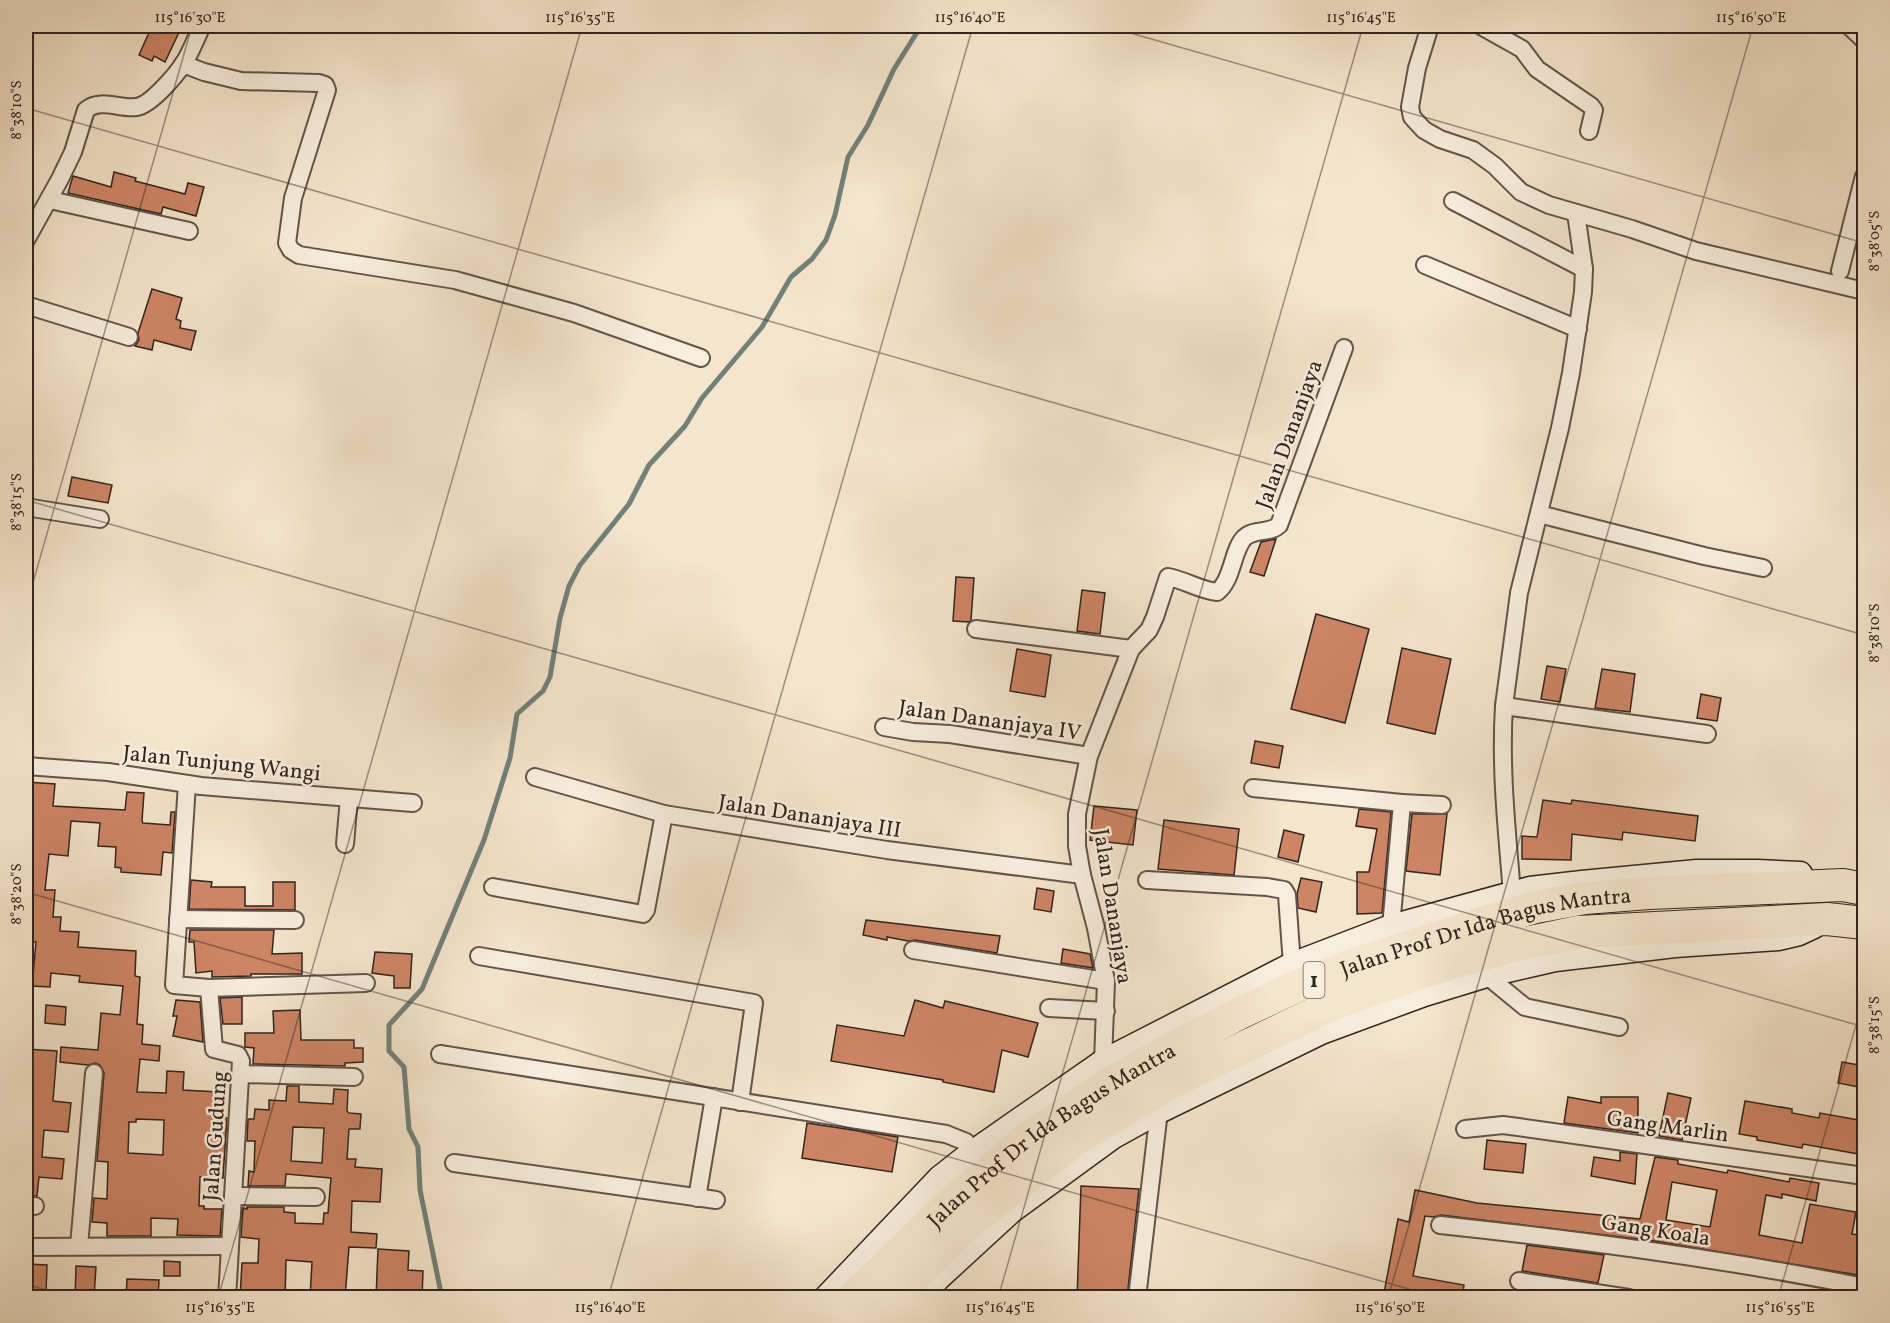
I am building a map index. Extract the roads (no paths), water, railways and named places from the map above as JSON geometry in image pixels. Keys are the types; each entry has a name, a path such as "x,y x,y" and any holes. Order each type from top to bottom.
{"highway":[{"name":"Jalan Prof Dr Ida Bagus Mantra","path":"895,1298 964,1227 985,1180 1033,1134 1151,1060 1250,1008 1302,984 1352,965 1485,922 1536,907 1584,898 1649,893 1854,887"},
{"name":"Jalan Prof Dr Ida Bagus Mantra","path":"854,1298 952,1202 985,1180 1075,1140 1168,1084 1336,1003 1392,994 1516,945 1578,932 1827,919 1864,923"}],"street":[{"path":"26,240 50,200 73,152 86,110 98,104 142,106 157,94 183,64 202,26"},
{"path":"1430,26 1417,68 1410,107 1412,117 1424,130 1440,139 1473,150 1495,166 1521,192 1549,206 1696,251 1864,291"},
{"path":"1481,26 1522,48 1537,69 1591,106 1594,110 1589,131"},
{"path":"1849,26 1864,40"},
{"path":"183,64 241,81 303,82 325,85 327,90 293,198 288,243 291,250 299,255 455,280 574,313 701,358"},
{"path":"1840,271 1864,176"},
{"path":"50,200 189,231"},
{"path":"1453,201 1584,270"},
{"path":"1512,894 1501,747 1504,706 1520,593 1560,428 1578,329 1584,270 1576,213"},
{"path":"1425,265 1578,329"},
{"path":"26,306 129,338"},
{"name":"Jalan Dananjaya","path":"1103,1062 1106,981 1077,846 1077,814 1089,756 1131,649 1149,630 1168,577 1181,579 1203,590 1217,592 1226,580 1243,538 1250,534 1274,530 1279,525 1344,348"},
{"path":"26,507 100,519"},
{"path":"1539,514 1704,556 1763,568"},
{"path":"976,629 1131,649"},
{"path":"1504,706 1707,734"},
{"name":"Jalan Dananjaya IV","path":"884,727 913,732 951,734 1089,756"},
{"name":"Jalan Tunjung Wangi","path":"26,766 108,772 187,784 412,803"},
{"name":"Jalan Dananjaya III","path":"535,777 664,814 887,850 1082,875"},
{"path":"187,784 174,985 209,988 366,983"},
{"path":"1253,788 1442,805"},
{"path":"345,844 349,798"},
{"path":"1391,927 1402,803"},
{"path":"493,887 643,914 646,910 664,814"},
{"path":"920,1298 938,1278 985,1180 1103,1062 1292,965 1391,927 1530,890 1697,872 1807,875 1854,887"},
{"path":"1147,880 1267,886 1284,890 1287,895 1292,965"},
{"path":"178,919 296,920"},
{"path":"826,1298 940,1178 985,1180 1112,1137 1392,994 1555,959 1675,945 1778,939 1799,933 1827,919"},
{"path":"913,950 1106,981"},
{"path":"478,956 754,1003 740,1102"},
{"path":"1486,975 1525,1006 1619,1027"},
{"name":"Jalan Gudung","path":"209,988 214,1049 238,1055 241,1061 227,1298"},
{"path":"1049,1008 1106,1011"},
{"path":"440,1054 946,1134 966,1142 985,1180"},
{"path":"80,1246 94,1073"},
{"path":"241,1074 354,1077"},
{"path":"697,1198 714,1098"},
{"path":"1137,1298 1159,1111"},
{"name":"Gang Marlin","path":"1465,1130 1503,1125 1864,1176"},
{"path":"454,1163 716,1200"},
{"path":"233,1196 316,1197"},
{"name":"Gang Koala","path":"1440,1225 1615,1244 1783,1271 1864,1287"},
{"path":"26,1247 230,1246"},
{"path":"1519,1281 1629,1298"}],"waterway":[{"path":"442,1298 420,1190 418,1147 409,1129 404,1067 389,1051 389,1025 422,989 484,840 510,758 517,714 543,691 550,677 560,618 569,586 580,565 629,504 649,465 685,426 702,398 762,327 791,277 812,259 826,240 835,215 848,157 868,125 894,69 921,26"}]}
